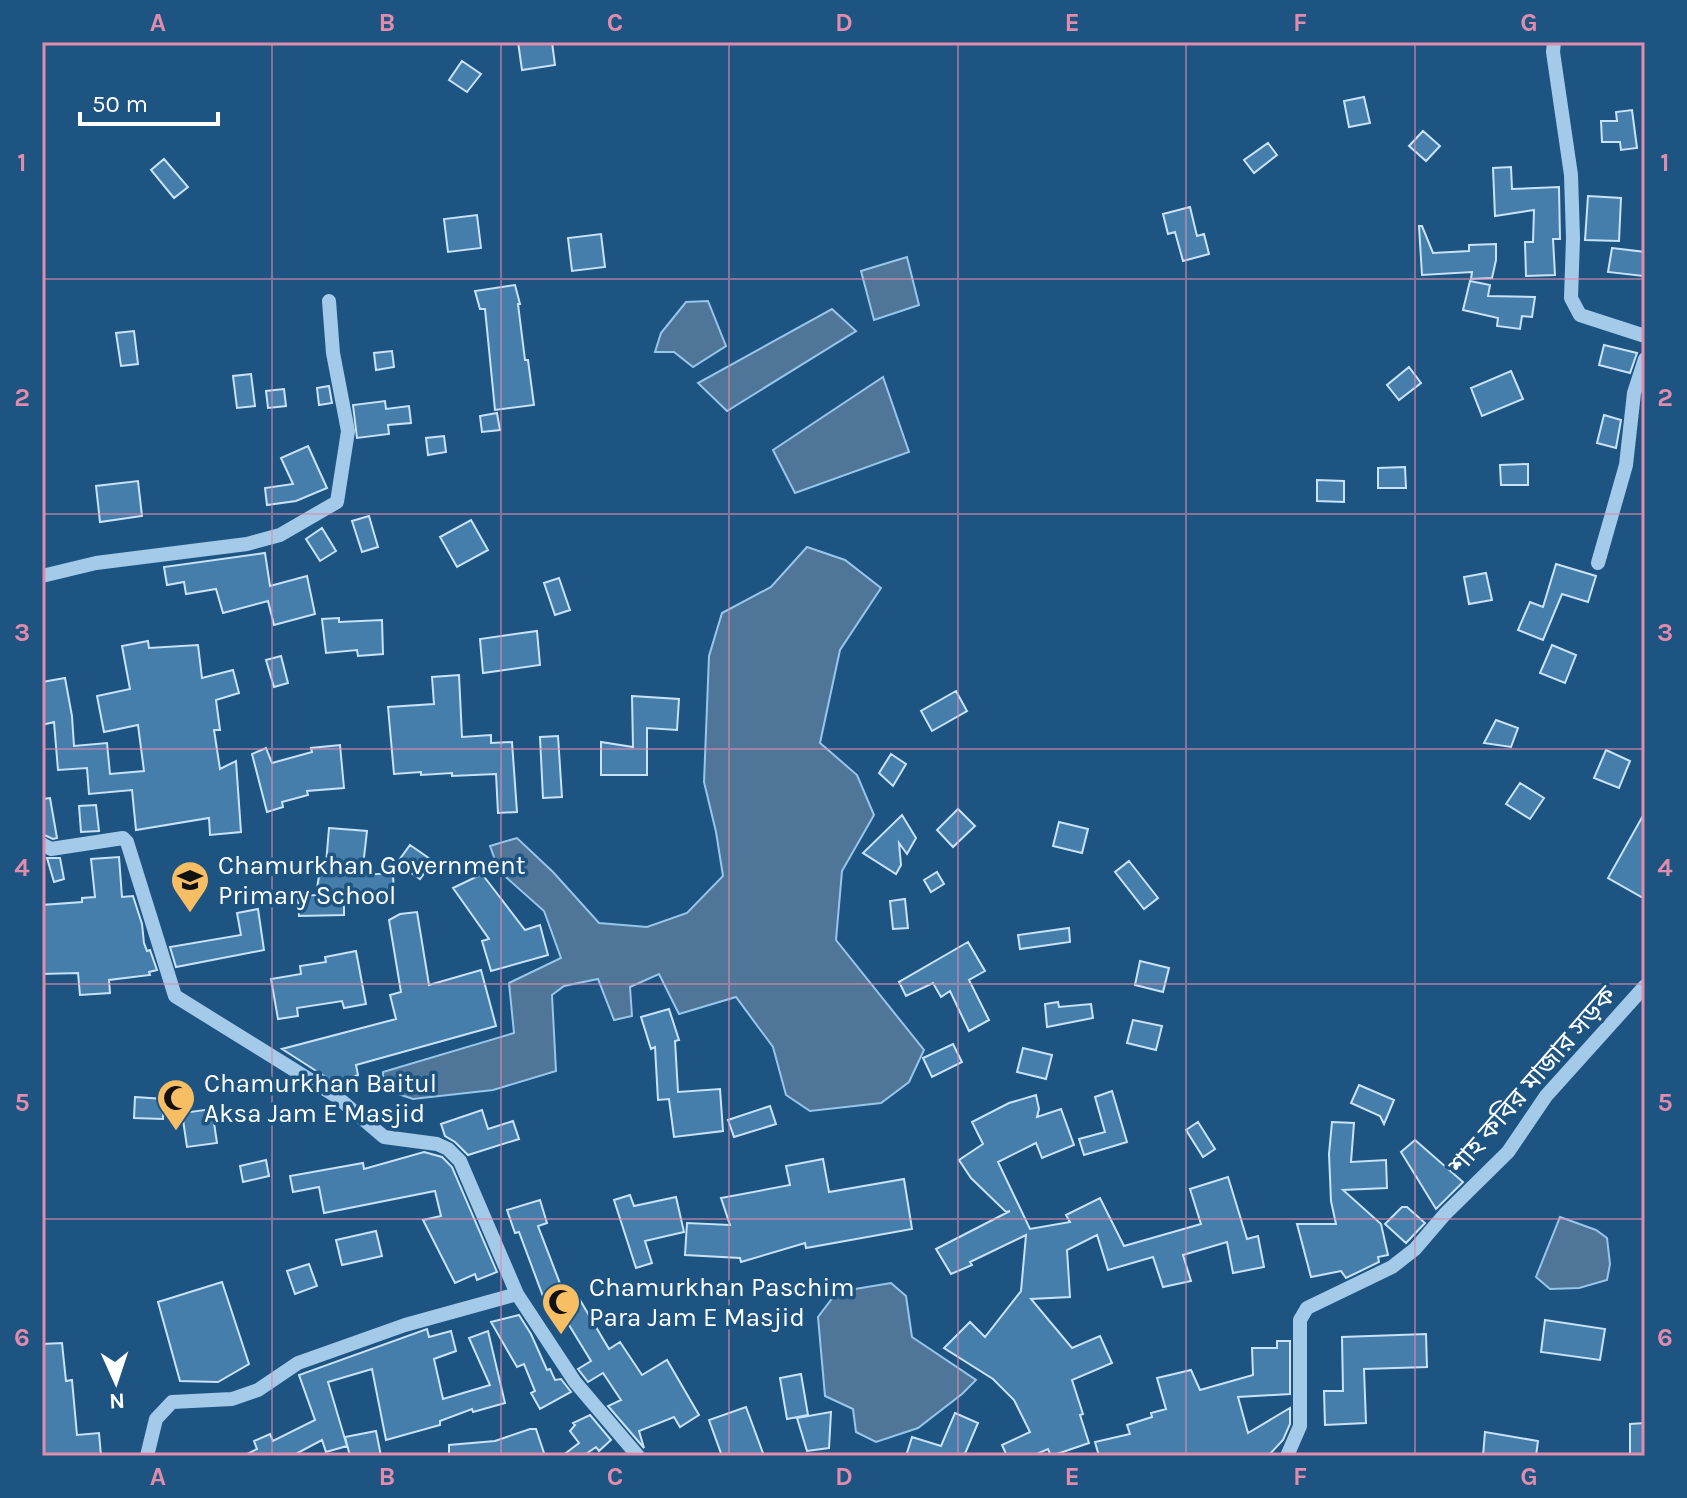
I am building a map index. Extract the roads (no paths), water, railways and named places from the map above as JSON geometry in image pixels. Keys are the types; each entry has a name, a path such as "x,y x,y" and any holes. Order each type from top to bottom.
{"street":[{"path":"1554,42 1571,175 1571,298 1580,315 1645,336"},
{"path":"42,576 96,563 247,544 280,535 337,502 348,431 333,353 329,301"},
{"path":"1598,563 1626,465 1634,393 1645,359"},
{"path":"42,844 51,849 123,838 147,900 175,996 336,1096 384,1137 437,1144 448,1149 460,1161 517,1294 575,1382 638,1456"},
{"name":"শাহ কবির মাজার সড়ক","path":"1287,1456 1300,1426 1300,1320 1307,1308 1392,1267 1415,1249 1445,1214 1508,1152 1546,1096 1645,986"},
{"path":"147,1456 156,1419 161,1410 172,1402 232,1399 258,1390 298,1363 405,1325 517,1294"}],"water":[{"path":"907,257 919,305 874,320 861,271"},
{"path":"708,301 726,346 693,367 674,352 655,352 661,333 686,302"},
{"path":"832,309 856,331 727,411 698,383"},
{"path":"883,377 909,452 795,493 773,450"},
{"path":"807,547 845,560 881,588 840,650 820,743 857,775 874,815 842,871 836,940 924,1050 909,1082 881,1103 810,1111 786,1095 773,1047 736,997 679,1014 659,974 630,987 632,1016 614,1020 598,979 564,986 552,995 556,1071 493,1090 413,1099 383,1089 383,1072 514,1033 509,983 561,958 544,911 499,871 490,846 517,838 599,923 647,927 687,913 723,876 704,782 709,656 722,613 771,587"},
{"path":"1560,1217 1596,1230 1607,1238 1610,1264 1607,1280 1579,1288 1550,1289 1536,1277"},
{"path":"891,1283 906,1296 912,1337 976,1380 918,1428 876,1442 856,1432 853,1409 825,1396 818,1317 837,1292"}],"place":[{"name":"Chamurkhan Government Primary School","path":"190,914"},
{"name":"Chamurkhan Baitul Aksa Jam E Masjid","path":"176,1132"},
{"name":"Chamurkhan Paschim Para Jam E Masjid","path":"561,1336"}]}
